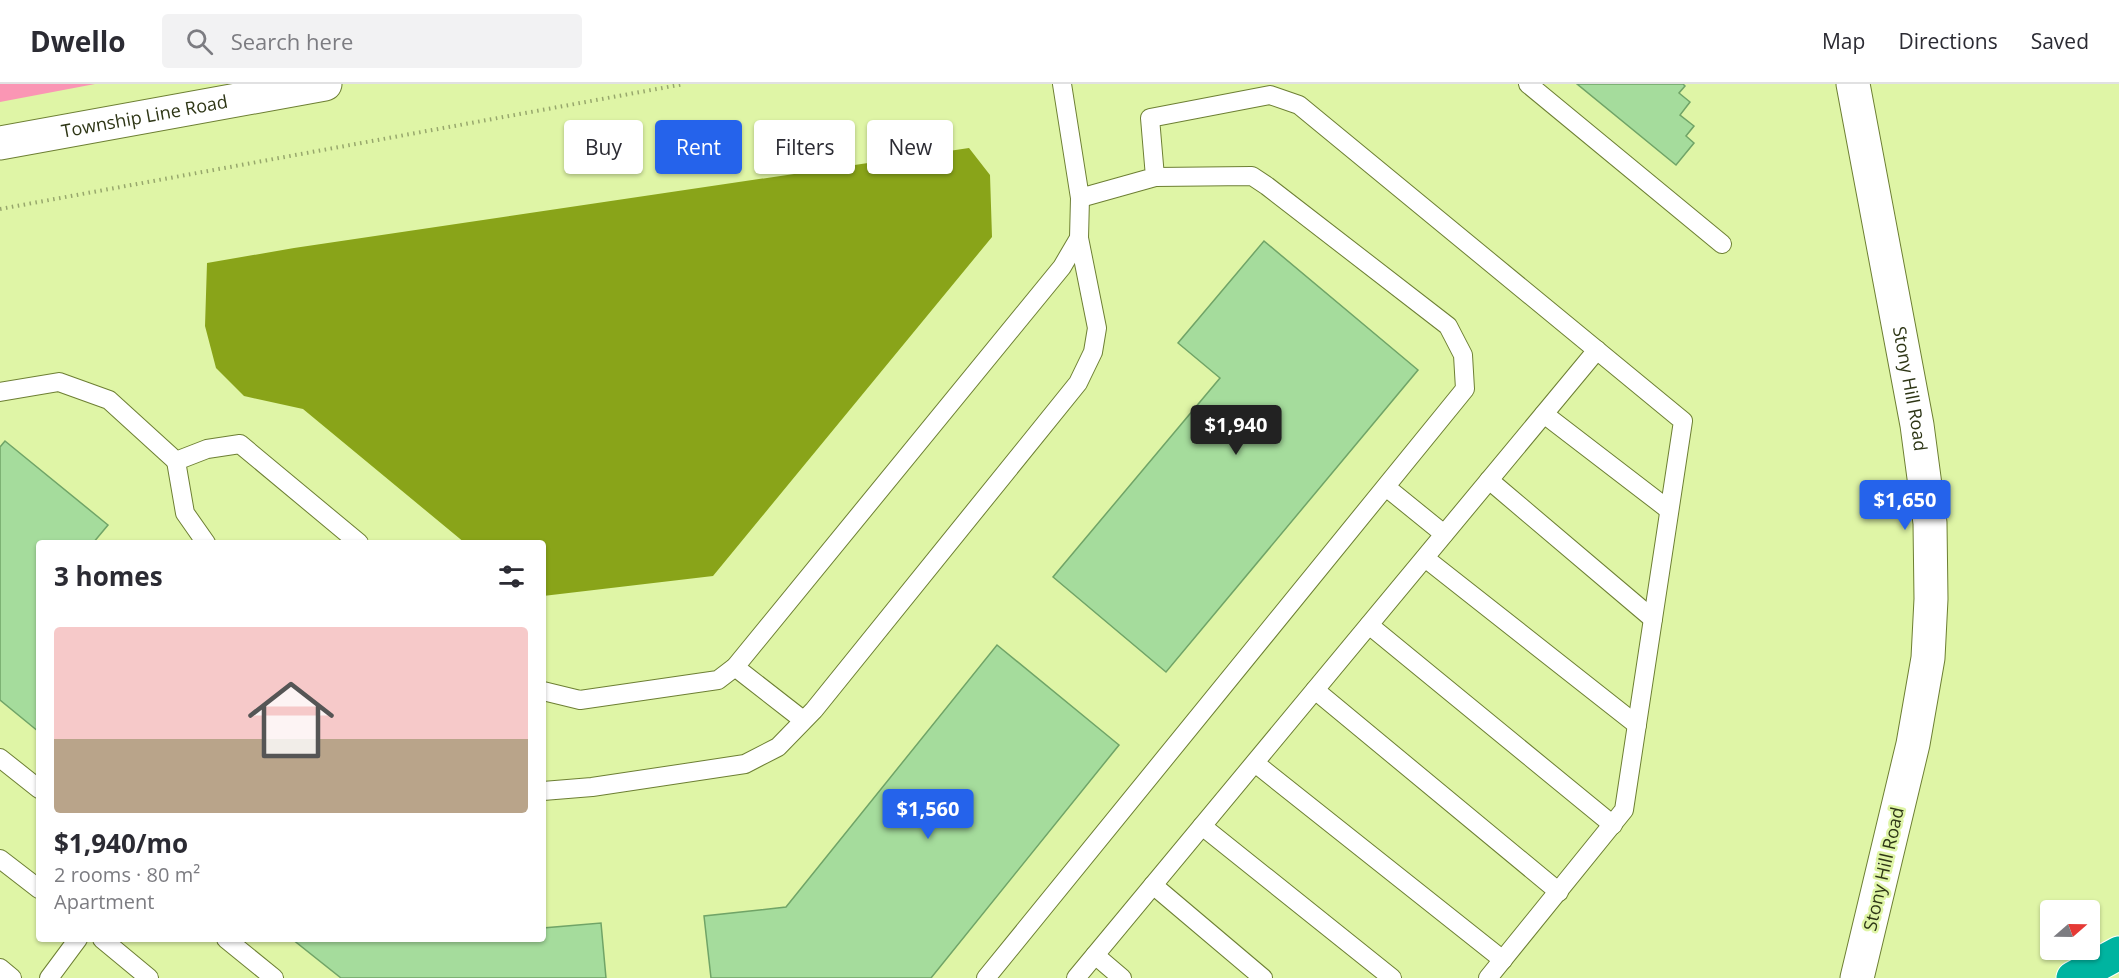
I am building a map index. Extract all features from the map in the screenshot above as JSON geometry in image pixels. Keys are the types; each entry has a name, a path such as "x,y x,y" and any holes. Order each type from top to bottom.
{"highway":[{"path":"2073,978 2119,953"}],"street":[{"name":"Township Line Road","path":"0,143 325,84"},
{"name":"Stony Hill Road","path":"1853,84 1917,425 1930,523 1931,599 1928,658 1913,744 1857,978"}],"lane":[{"path":"546,791 592,787 745,764 778,747 803,720 1078,383 1093,352 1097,328 1079,238 1080,198 1062,84"},
{"path":"1528,84 1722,244"},
{"path":"1155,177 1150,118 1270,95 1299,105 1683,421 1624,810 1488,978"},
{"path":"986,978 1466,389 1463,355 1448,326 1252,176 1155,177 1080,198"},
{"path":"546,692 580,700 718,680 735,667 1062,267 1079,238"},
{"path":"1077,978 1597,350"},
{"path":"0,392 59,382 109,400 176,461 185,513 204,540"},
{"path":"1544,414 1670,510"},
{"path":"176,461 207,449 240,444 355,540"},
{"path":"1489,480 1653,619"},
{"path":"1386,486 1444,534"},
{"path":"1425,558 1637,725"},
{"path":"1370,625 1612,825"},
{"path":"735,667 803,720"},
{"path":"1315,690 1559,892"},
{"path":"0,758 36,787"},
{"path":"1254,763 1503,960"},
{"path":"1202,826 1392,978"},
{"path":"0,859 36,887"},
{"path":"1153,885 1263,978"},
{"path":"49,978 76,942"},
{"path":"106,942 149,978"},
{"path":"230,942 274,978"},
{"path":"1095,955 1122,978"},
{"path":"0,968 12,978"}],"path":[{"path":"0,208 684,84"}],"shaded area":[{"path":"0,84 95,84 0,102"},
{"path":"969,148 990,175 992,237 713,576 546,596 546,540 461,540 303,409 244,396 216,368 205,326 207,263 794,174 855,174 855,165 867,163 867,174 953,174 953,150"}],"building":[{"path":"1577,84 1683,84 1685,86 1679,93 1690,102 1680,115 1694,126 1686,136 1694,143 1676,165"},
{"path":"1264,241 1418,370 1166,672 1053,577 1220,378 1178,343"},
{"path":"5,441 108,525 96,540 36,540 36,730 0,700 0,447"},
{"path":"997,645 1119,745 931,978 711,978 704,916 786,907"},
{"path":"601,923 606,978 341,978 296,942 546,942 546,928"}]}
